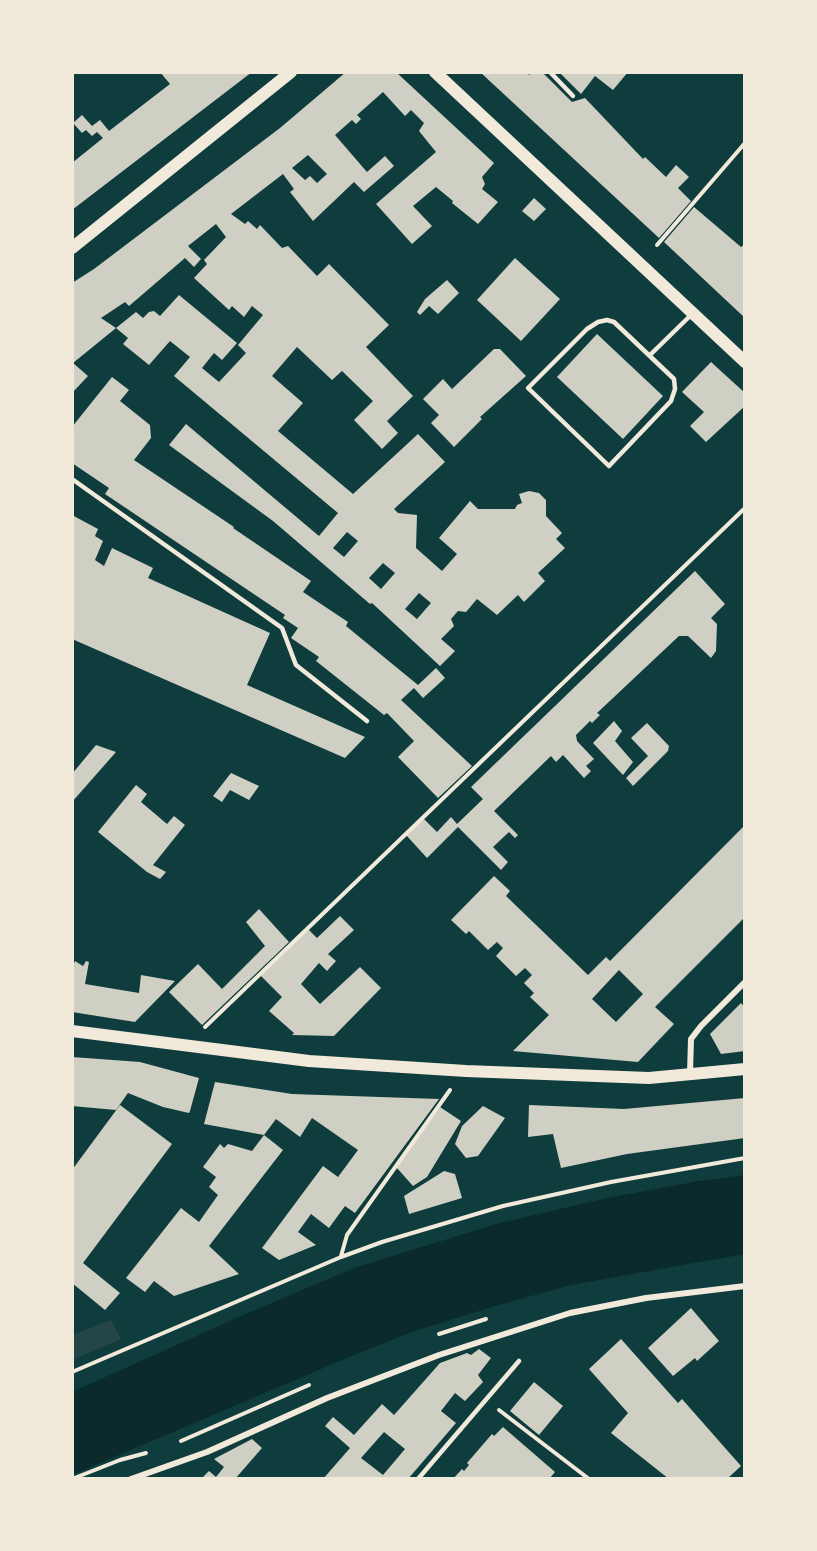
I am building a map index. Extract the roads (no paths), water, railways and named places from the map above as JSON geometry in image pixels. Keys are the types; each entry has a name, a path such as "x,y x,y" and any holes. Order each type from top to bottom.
{"main road":[{"path":"72,248 291,72"},
{"path":"435,72 745,362"},
{"path":"72,1031 309,1061 466,1071 649,1078 745,1069"}],"street":[{"path":"690,1073 691,1039 745,982"},
{"path":"131,1479 174,1465 327,1398 409,1366 570,1313 646,1298 745,1286"}],"lane":[{"path":"550,72 573,96"},
{"path":"650,355 692,313"},
{"path":"607,320 614,322 650,355 674,379 675,389 671,401 609,466 528,388 587,329 598,322 607,320"},
{"path":"72,479 282,628 296,665 367,721"},
{"path":"418,1479 519,1361"}]}
